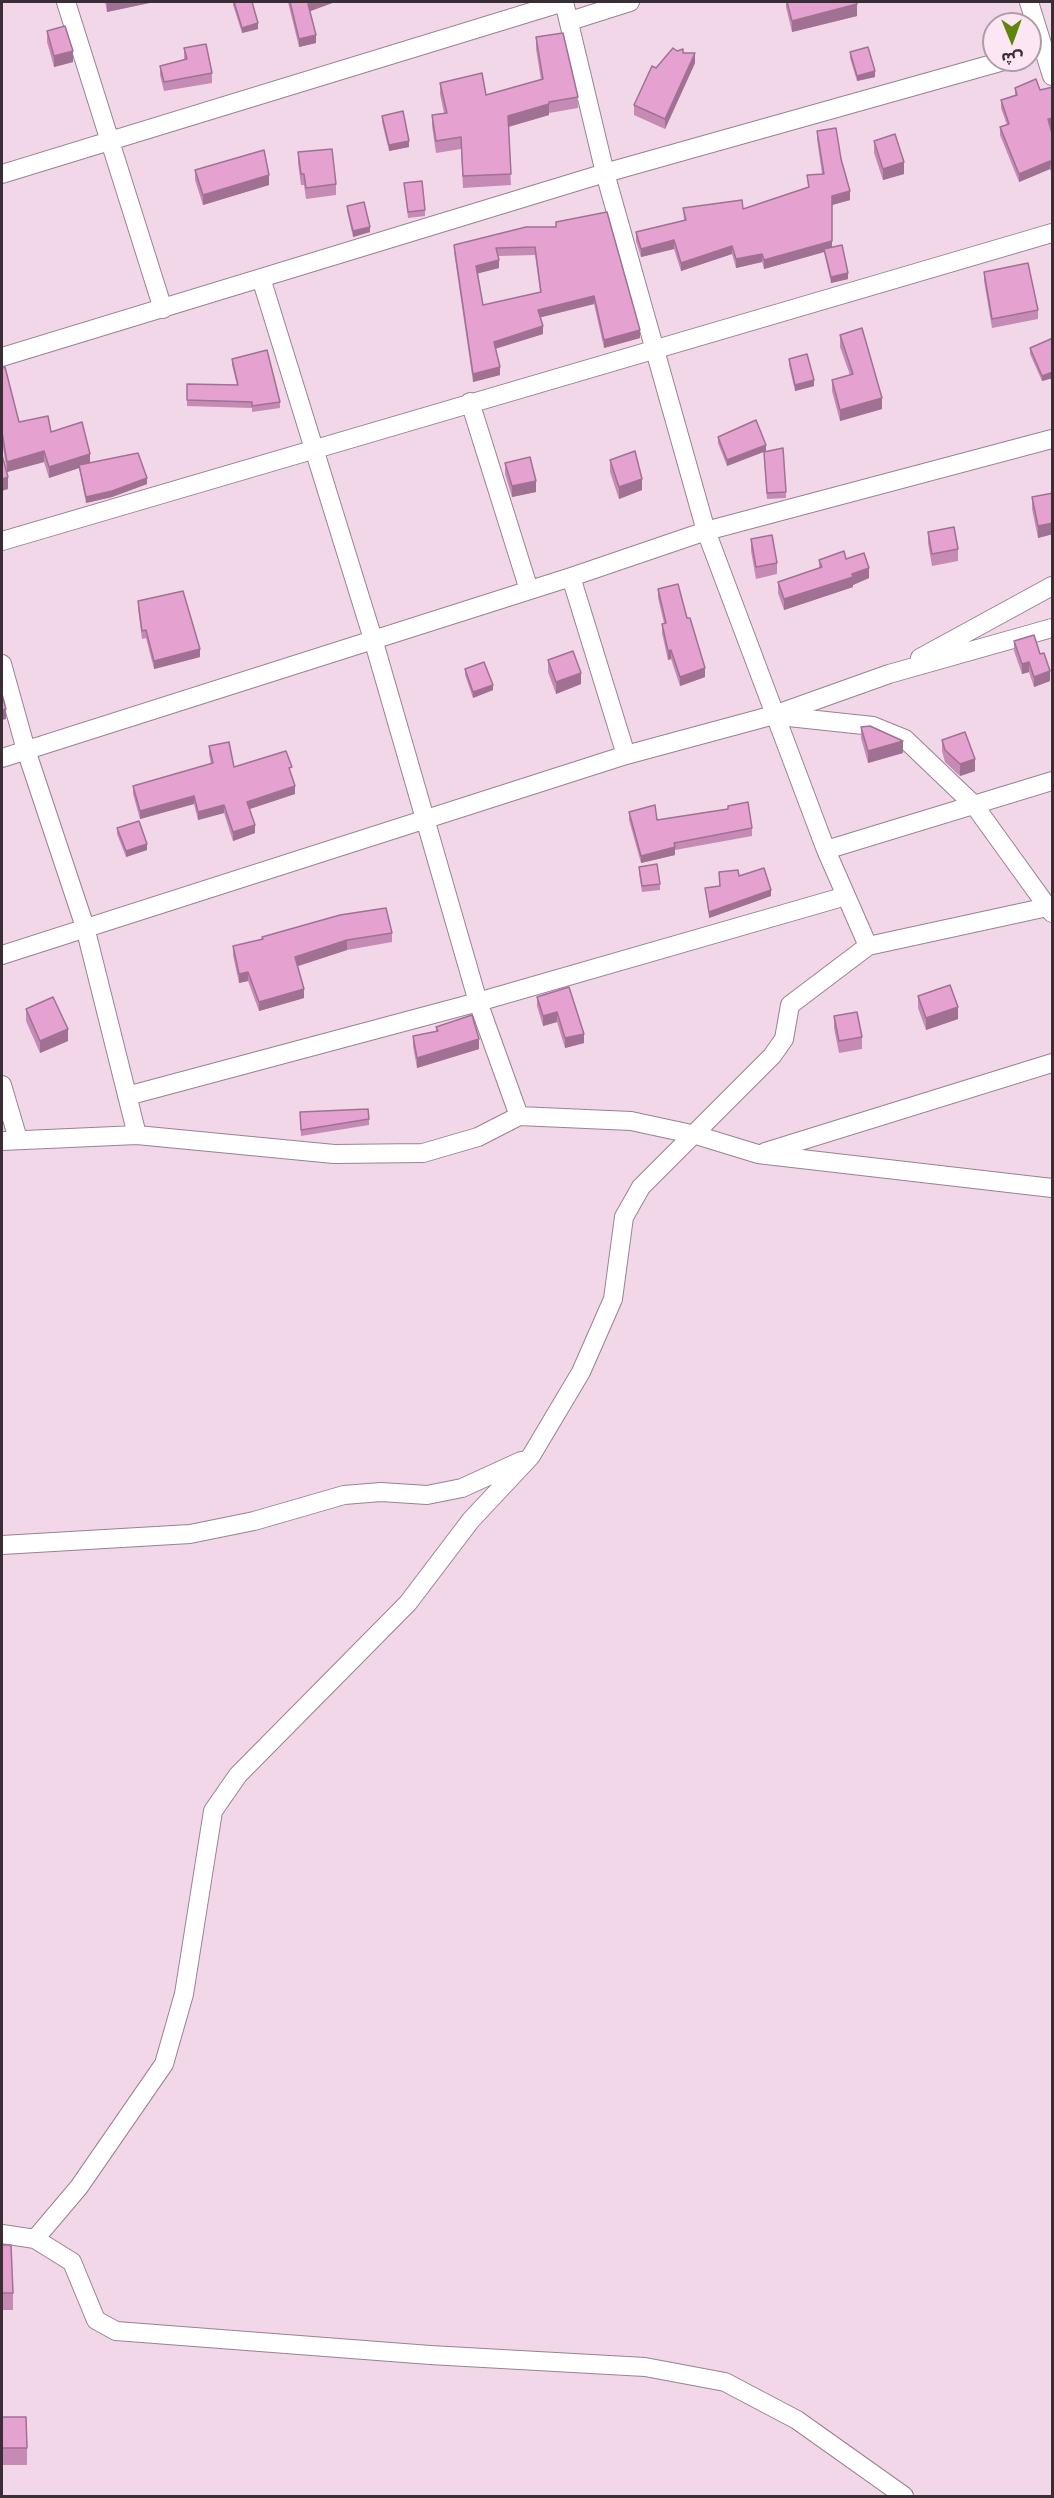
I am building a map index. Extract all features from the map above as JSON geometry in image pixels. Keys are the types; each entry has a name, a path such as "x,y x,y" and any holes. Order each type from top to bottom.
{"street":[{"path":"66,2 163,309"},
{"path":"2,174 564,2 605,173 657,349 706,531 826,850 868,946"},
{"path":"570,21 630,2"},
{"path":"1042,60 1053,76"},
{"path":"2,357 605,173 982,67"},
{"path":"2,541 314,447 1053,233"},
{"path":"261,278 373,639 478,1002 519,1116"},
{"path":"470,402 529,590"},
{"path":"2,758 572,577 706,531 1053,439"},
{"path":"572,577 626,755"},
{"path":"889,674 1053,586"},
{"path":"2,955 626,755 774,715 889,674 1053,628"},
{"path":"2,664 26,750 85,927 137,1135"},
{"path":"35,2239 99,2159 164,2064 184,1994 213,1811 238,1775 408,1603 471,1520 531,1456 581,1372 613,1299 624,1217 641,1187 772,1056 784,1039 790,1005 868,946 1050,909 974,805 905,739 873,726 774,715"},
{"path":"826,850 1053,781"},
{"path":"127,1096 478,1002 846,896"},
{"path":"758,1155 1053,1063"},
{"path":"2,1085 10,1140 137,1135 334,1154 423,1153 478,1137 519,1116 631,1121 696,1134 758,1155 1053,1188"},
{"path":"2,1545 190,1534 254,1521 344,1495 381,1492 427,1496 462,1488 531,1456"},
{"path":"2,2234 35,2239 72,2262 96,2320 116,2331 418,2355 645,2367 725,2382 797,2420 904,2496"}],"building":[{"path":"234,2 252,2 258,23 242,28"},
{"path":"290,2 313,2 308,4 316,35 299,39"},
{"path":"787,2 857,2 857,4 792,21"},
{"path":"65,26 73,51 54,56 47,31"},
{"path":"563,33 578,97 549,102 549,104 508,116 511,174 463,176 461,137 436,141 432,115 447,113 440,83 482,73 486,95 543,79 536,37"},
{"path":"206,44 212,73 164,82 160,66 187,59 184,48"},
{"path":"868,47 875,71 857,76 850,52"},
{"path":"673,48 677,51 683,49 683,53 695,53 665,119 634,105 652,66 656,68"},
{"path":"1036,79 1040,90 1053,87 1053,118 1048,119 1053,137 1053,170 1050,161 1019,174 1000,127 1009,124 1001,100 1017,95 1015,88"},
{"path":"403,111 409,141 389,145 382,116"},
{"path":"836,128 841,159 850,191 832,196 832,241 764,260 762,254 736,259 732,246 681,263 674,240 641,249 636,232 686,220 683,208 742,200 743,209 809,187 807,175 824,174 817,131"},
{"path":"895,134 904,162 883,169 874,141"},
{"path":"332,149 336,184 306,188 304,174 301,174 298,152"},
{"path":"264,150 269,175 203,195 195,170"},
{"path":"422,181 425,210 408,212 404,183"},
{"path":"364,202 370,227 353,231 347,206"},
{"path":"607,212 640,330 604,340 594,296 538,310 543,326 494,342 500,367 473,374 454,245 526,227 556,227 556,222","holes":["535,247 541,292 483,305 476,266 499,260 496,248"]},
{"path":"842,245 848,273 831,277 824,249"},
{"path":"1028,263 1038,310 992,319 984,272"},
{"path":"862,328 882,398 840,410 832,380 853,374 840,335"},
{"path":"1053,338 1053,372 1042,376 1030,348"},
{"path":"267,350 280,402 252,406 252,402 187,400 187,384 238,385 232,359"},
{"path":"807,354 814,380 795,385 789,359"},
{"path":"5,367 19,422 48,416 51,432 82,422 90,454 49,467 44,451 7,462 2,432 2,368"},
{"path":"756,420 766,445 727,460 718,437"},
{"path":"783,448 786,492 767,493 764,452"},
{"path":"635,451 642,479 619,487 610,460"},
{"path":"138,453 147,478 112,491 86,497 79,465"},
{"path":"2,455 8,477 2,479"},
{"path":"530,457 536,481 512,486 505,463"},
{"path":"1053,493 1053,523 1038,526 1032,497"},
{"path":"954,527 958,549 932,554 928,532"},
{"path":"772,535 777,563 756,567 751,539"},
{"path":"844,551 846,559 864,553 869,568 852,574 853,577 784,599 778,582 822,567 819,560"},
{"path":"678,584 687,618 690,618 705,668 680,677 671,650 668,651 662,624 666,623 658,589"},
{"path":"183,591 200,649 154,661 146,630 142,631 138,601"},
{"path":"1034,635 1040,654 1044,653 1050,671 1034,677 1029,662 1022,664 1014,641"},
{"path":"573,651 581,673 556,682 548,660"},
{"path":"484,662 493,685 473,692 465,669"},
{"path":"2,694 6,709 2,710"},
{"path":"870,726 903,741 868,751 861,727"},
{"path":"965,732 975,759 960,764 945,750 942,740"},
{"path":"229,742 234,767 286,751 292,767 289,768 295,786 247,802 255,825 233,832 224,805 198,812 194,796 140,811 133,786 213,763 209,746"},
{"path":"748,802 752,828 674,843 675,847 641,856 629,812 655,805 657,820 728,809 728,806"},
{"path":"139,821 147,844 126,851 117,828"},
{"path":"657,864 660,884 642,886 639,867"},
{"path":"764,868 771,890 709,912 705,888 720,886 719,872 738,870 739,876"},
{"path":"386,908 392,933 347,940 295,957 304,989 259,1002 248,972 239,974 233,946 340,915"},
{"path":"950,985 958,1007 926,1018 918,996"},
{"path":"569,987 584,1034 565,1038 557,1012 543,1016 537,997"},
{"path":"53,997 68,1029 40,1041 26,1009"},
{"path":"857,1012 862,1037 839,1041 834,1016"},
{"path":"472,1015 479,1039 417,1058 413,1036 438,1031 436,1027"},
{"path":"368,1109 369,1119 301,1130 300,1112"},
{"path":"2,2245 11,2245 13,2293 2,2293"},
{"path":"2,2417 26,2417 27,2448 2,2448"}]}
